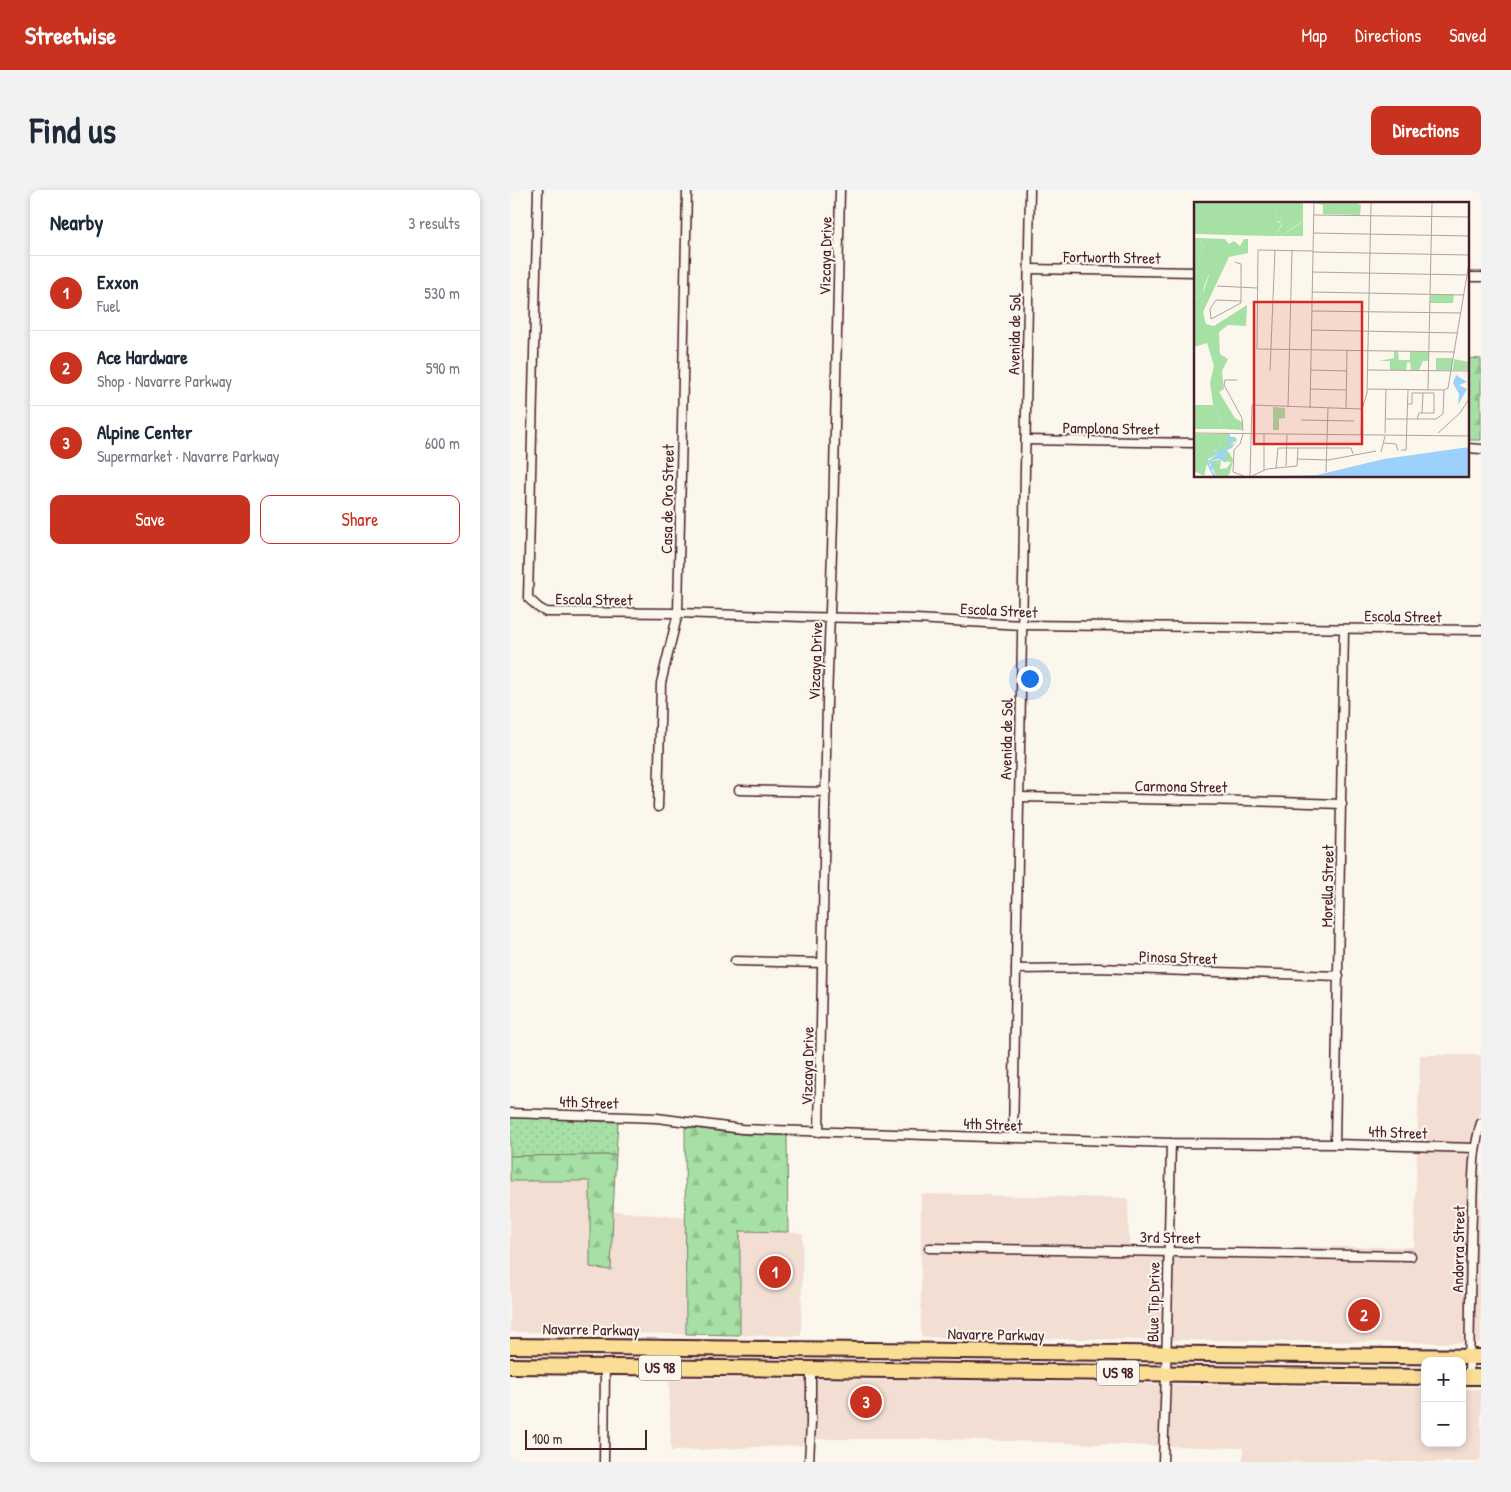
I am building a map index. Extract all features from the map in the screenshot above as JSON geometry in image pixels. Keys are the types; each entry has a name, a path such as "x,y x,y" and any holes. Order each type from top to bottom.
{"highway":[{"name":"Navarre Parkway","path":"510,1346 1475,1357"},
{"path":"669,1368 683,1361 780,1362 795,1357 798,1349"},
{"path":"810,1369 815,1361 822,1356 930,1356 940,1351"},
{"name":"US 98","path":"510,1366 1421,1377"}],"street":[{"name":"Escola Street","path":"538,190 528,598 546,612 916,619 1022,625 1481,630"},
{"name":"Casa de Oro Street","path":"658,807 660,683 678,613 687,190"},
{"name":"Vizcaya Drive","path":"819,1132 827,702 840,190"},
{"name":"Avenida de Sol","path":"1013,1138 1030,190"},
{"name":"Fortworth Street","path":"1029,269 1194,272"},
{"path":"1468,276 1481,277"},
{"name":"Pamplona Street","path":"1026,440 1194,443"},
{"path":"1468,448 1481,449"},
{"name":"Morella Street","path":"1335,1144 1344,629"},
{"path":"739,790 826,792"},
{"name":"Carmona Street","path":"1019,797 1342,804"},
{"path":"735,961 822,963"},
{"name":"Pinosa Street","path":"1016,968 1098,968 1339,976"},
{"name":"4th Street","path":"510,1112 657,1118 742,1129 819,1132 1171,1143 1335,1144 1475,1148"},
{"name":"Andorra Street","path":"1471,1377 1475,1357 1471,1254 1475,1148 1481,1123"},
{"name":"Blue Tip Drive","path":"1163,1462 1171,1143"},
{"name":"3rd Street","path":"929,1248 1411,1256"},
{"path":"604,1462 605,1367"},
{"path":"809,1462 811,1423 810,1369"}],"shaded area":[{"path":"1420,1055 1481,1055 1481,1111 1472,1143 1417,1142"},
{"path":"1480,1145 1481,1343 1474,1343 1475,1254"},
{"path":"1417,1151 1471,1153 1466,1343 1170,1340 1172,1256 1415,1261 1415,1251 1201,1247 1414,1247"},
{"path":"510,1181 590,1181 590,1267 611,1269 613,1211 686,1218 686,1334 510,1332"},
{"path":"921,1194 1128,1198 1129,1246 925,1243 925,1252 1164,1256 1162,1340 921,1337"},
{"path":"740,1231 803,1234 801,1336 740,1335"},
{"path":"669,1378 807,1379 806,1445 671,1451"},
{"path":"815,1379 1162,1384 1159,1446 947,1439 815,1439"},
{"path":"1170,1384 1421,1388 1421,1447 1466,1447 1466,1389 1481,1389 1481,1462 1243,1462 1243,1448 1167,1446"}],"green space":[{"path":"1468,358 1481,359 1481,440 1468,440"},
{"path":"510,1117 618,1122 616,1155 510,1156"},
{"path":"685,1127 741,1134 787,1135 788,1232 740,1231 740,1335 686,1334"},
{"path":"616,1155 611,1270 590,1267 590,1181 510,1181 510,1156"}],"place":[{"name":"Exxon","path":"775,1272"},
{"name":"Ace Hardware","path":"1364,1315"},
{"name":"Alpine Center","path":"866,1402"}]}
